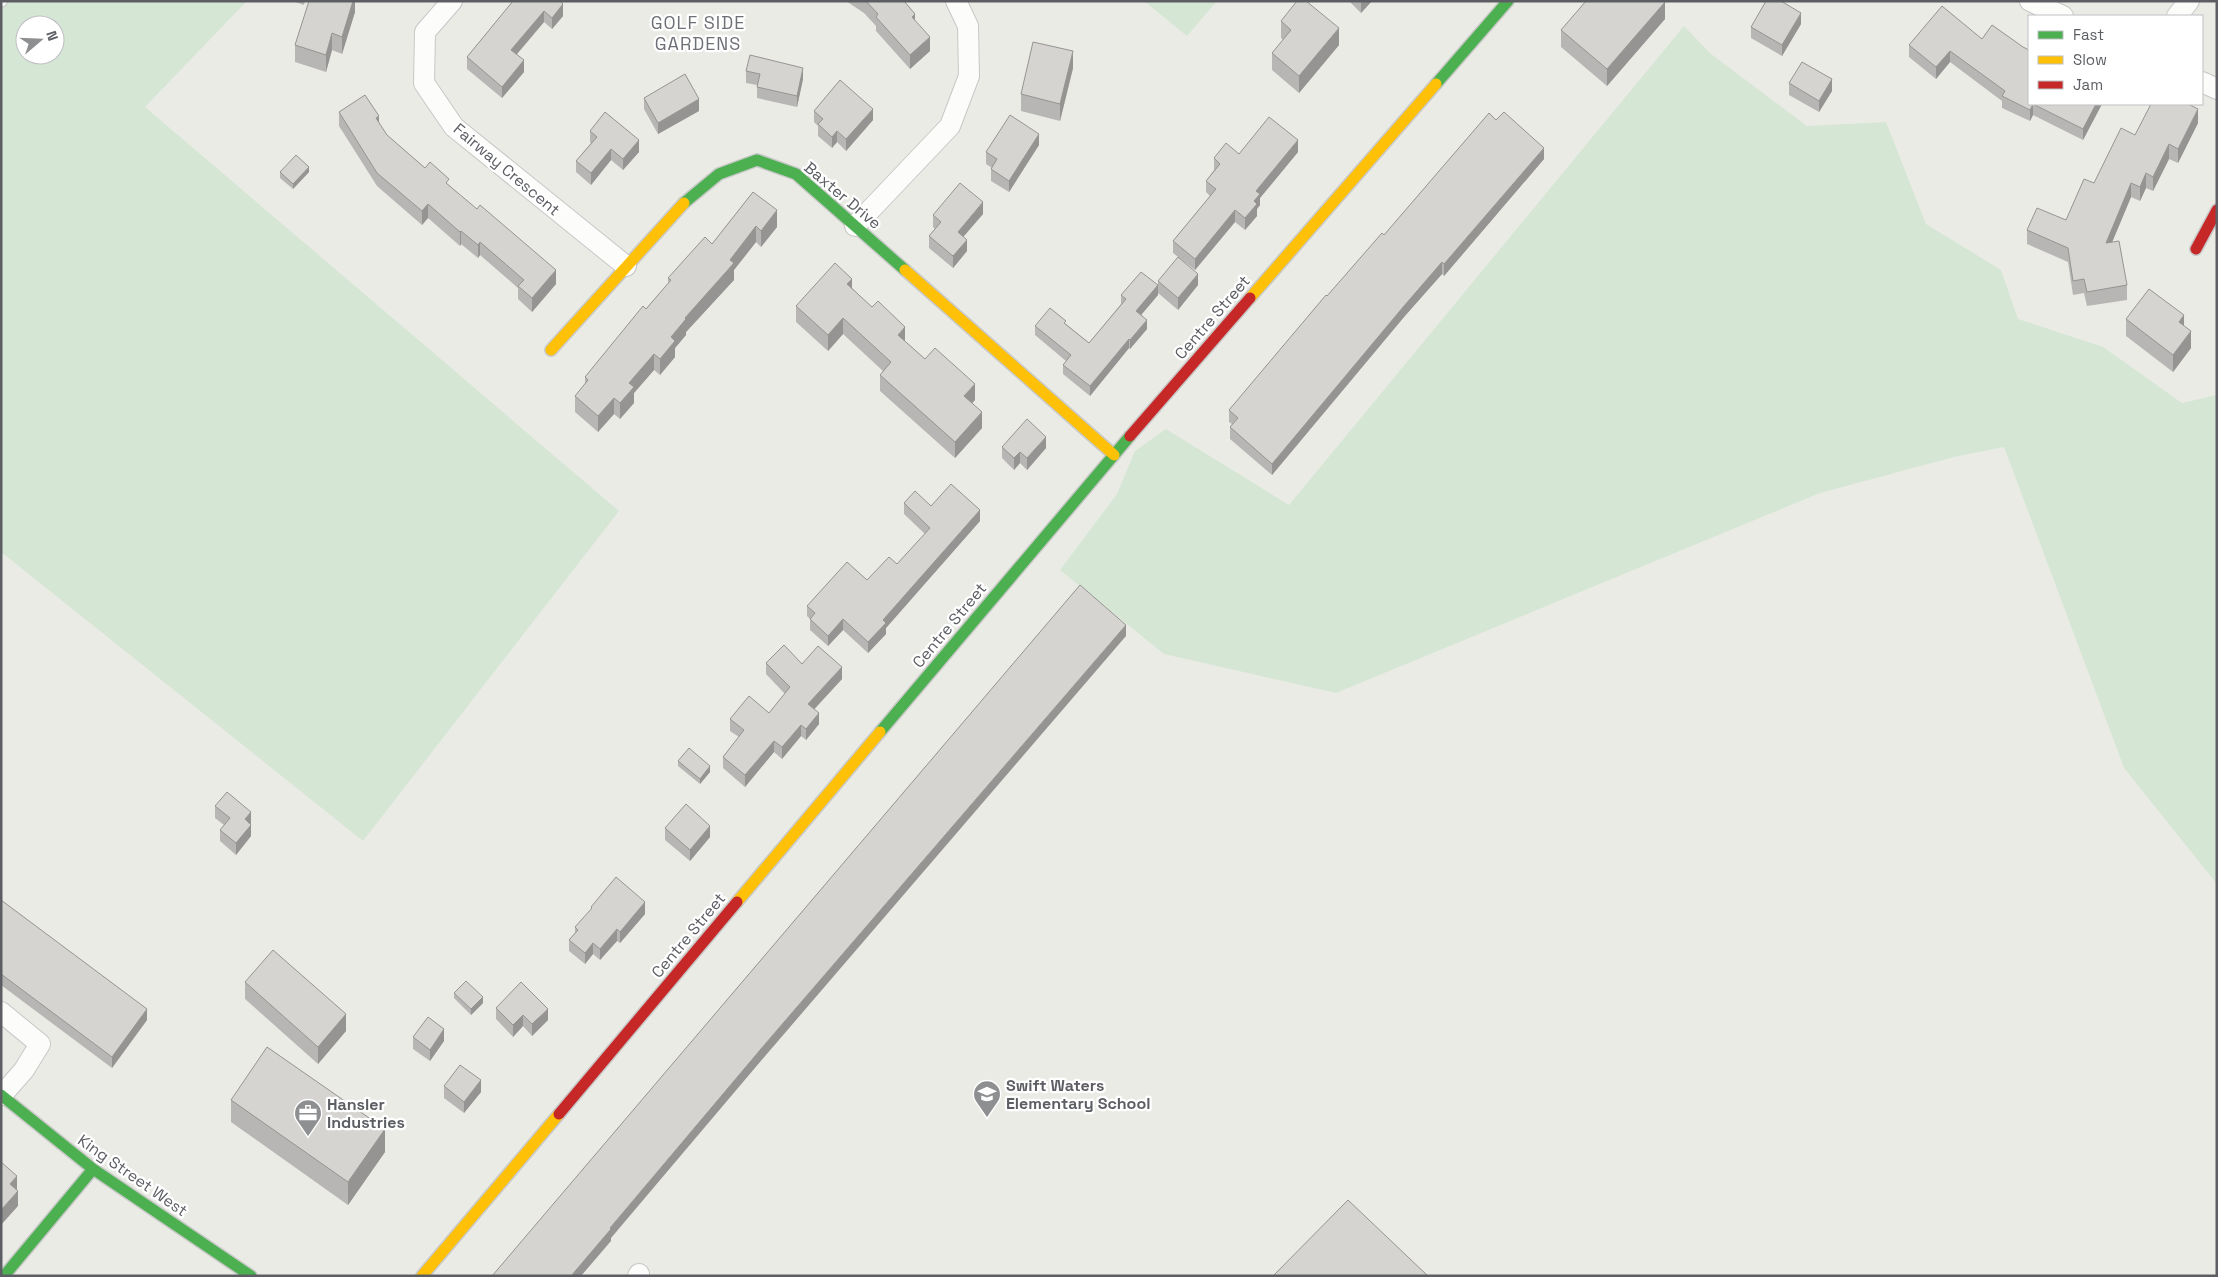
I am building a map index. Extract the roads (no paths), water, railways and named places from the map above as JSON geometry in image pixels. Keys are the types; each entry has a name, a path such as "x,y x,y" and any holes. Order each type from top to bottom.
{"street":[{"name":"Fairway Crescent","path":"452,1 425,32 424,83 454,127 626,266"},
{"path":"855,226 950,126 969,76 968,26 956,1"},
{"name":"Centre Street","path":"422,1276 1114,455 1508,1"},
{"path":"2030,1 2061,15"},
{"path":"2178,15 2189,1"},
{"path":"2203,82 2217,89"},
{"name":"Baxter Drive","path":"551,350 682,204 719,174 757,160 796,174 1114,455"},
{"path":"2196,249 2217,210"},
{"path":"1,1012 40,1044 24,1070 1,1095"},
{"name":"King Street West","path":"1,1095 93,1169 251,1276"},
{"path":"4,1276 93,1169"}],"place":[{"name":"Swift Waters Elementary School","path":"987,1118"},
{"name":"Hansler Industries","path":"308,1137"}],"district":[{"name":"GOLF SIDE GARDENS","path":"698,33"}]}
